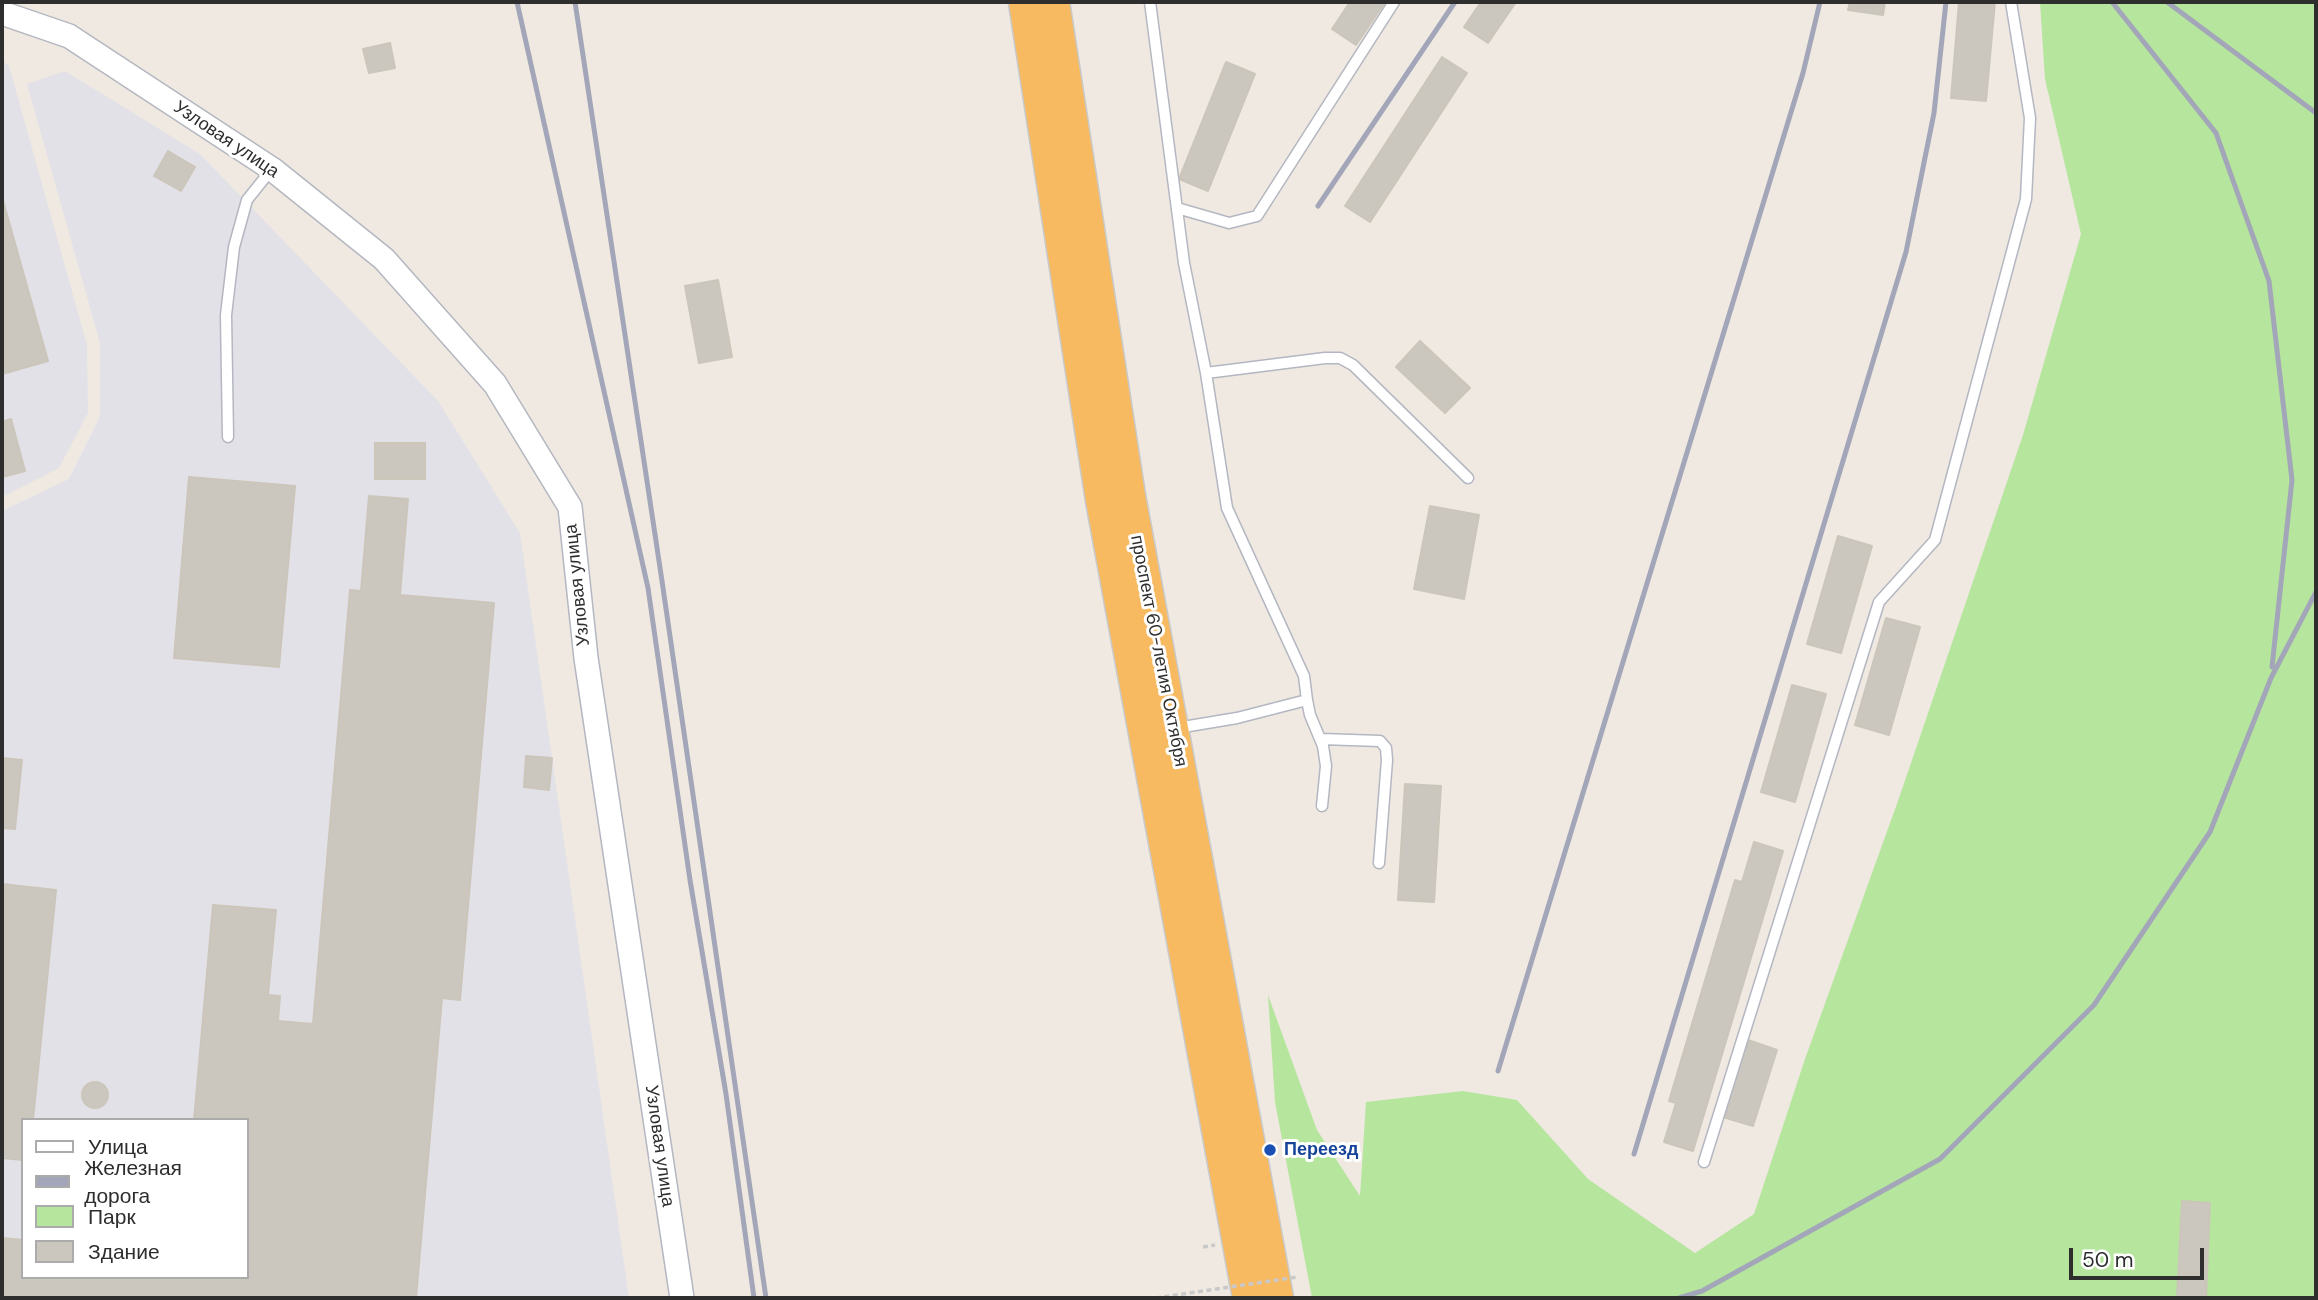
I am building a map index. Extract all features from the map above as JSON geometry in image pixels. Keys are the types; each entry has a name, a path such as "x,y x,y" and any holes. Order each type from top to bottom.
{"highway":[{"name":"проспект 60-летия Октября","path":"1026,2 1102,500 1159,731 1288,1288"},
{"name":"проспект 60-летия Октября","path":"1053,2 1129,495 1159,731 1249,1298"}],"street":[{"name":"Узловая улица","path":"2,13 69,36 272,169 384,259 495,384 570,507 586,658 682,1298"}],"lane":[{"path":"1150,2 1184,263 1206,373 1227,508 1304,676 1310,715 1321,738 1326,766 1322,806"},
{"path":"1177,208 1229,223 1257,216 1394,2"},
{"path":"1704,1162 1879,602 1935,540 2019,226 2025,199 2030,118 2011,2"},
{"path":"228,437 226,316 233,247 247,200 272,169"},
{"path":"1206,373 1340,358 1353,365 1468,478"},
{"path":"1159,731 1237,718 1307,700"},
{"path":"1321,738 1380,741 1386,748 1379,863"}],"path":[{"path":"1156,1298 1288,1288"}],"shaded area":[{"path":"2,60 9,66 87,345 88,413 59,468 2,497"},
{"path":"65,71 200,154 438,401 520,533 629,1298 2,1298 2,511 69,479 100,417 100,343 27,84"}],"green space":[{"path":"2040,2 2316,2 2316,1298 1312,1298 1275,1102 1268,995 1317,1130 1360,1196 1366,1102 1463,1091 1517,1100 1588,1179 1695,1253 1754,1214 1805,1059 1898,801 2023,435 2081,234 2045,79"}],"building":[{"path":"1350,2 1385,2 1356,45 1332,29"},
{"path":"1481,2 1516,2 1488,43 1464,27"},
{"path":"1850,2 1885,2 1883,15 1848,10"},
{"path":"1959,2 1995,2 1986,101 1951,98"},
{"path":"390,43 395,68 369,73 363,49"},
{"path":"1442,57 1467,73 1370,222 1345,206"},
{"path":"1226,62 1255,74 1208,191 1179,179"},
{"path":"168,151 195,167 181,191 154,176"},
{"path":"2,197 48,361 2,374"},
{"path":"718,280 732,357 699,363 685,286"},
{"path":"1420,341 1470,388 1445,413 1396,367"},
{"path":"11,419 25,471 2,477 2,422"},
{"path":"375,443 425,443 425,479 375,479"},
{"path":"189,477 295,486 279,667 174,658"},
{"path":"369,496 408,499 400,595 494,603 460,1000 442,998 416,1298 2,1298 2,1238 21,1240 21,1279 248,1279 248,1118 194,1118 213,905 276,910 268,995 280,996 278,1021 313,1024 350,590 361,591"},
{"path":"1430,506 1479,515 1464,599 1414,589"},
{"path":"1838,536 1872,546 1841,653 1807,644"},
{"path":"1886,618 1920,627 1889,735 1855,725"},
{"path":"1792,685 1826,694 1795,802 1761,792"},
{"path":"526,756 552,758 549,790 524,787"},
{"path":"2,758 22,760 15,829 2,828"},
{"path":"1405,784 1441,786 1434,902 1398,900"},
{"path":"1754,842 1783,851 1693,1151 1664,1142 1676,1103 1669,1101 1735,880 1742,882"},
{"path":"2,884 56,890 33,1118 21,1118 21,1160 2,1158"},
{"path":"1748,1040 1777,1050 1753,1126 1723,1117"},
{"path":"95,1082 104,1086 108,1095 104,1104 95,1108 86,1104 82,1095 86,1086"},
{"path":"2182,1201 2210,1203 2206,1298 2177,1298"}],"railway":[{"path":"517,2 648,588 690,880 726,1094 754,1298"},
{"path":"575,2 766,1298"},
{"path":"1318,206 1455,2"},
{"path":"1498,1071 1803,73 1820,2"},
{"path":"1634,1154 1906,252 1934,113 1946,2"},
{"path":"2112,2 2216,133 2269,281 2292,480 2272,667"},
{"path":"2167,2 2316,113"},
{"path":"1679,1298 1702,1291 1940,1159 2094,1005 2210,832 2271,678 2316,592"}],"place":[{"name":"Переезд","path":"1270,1150"}]}
